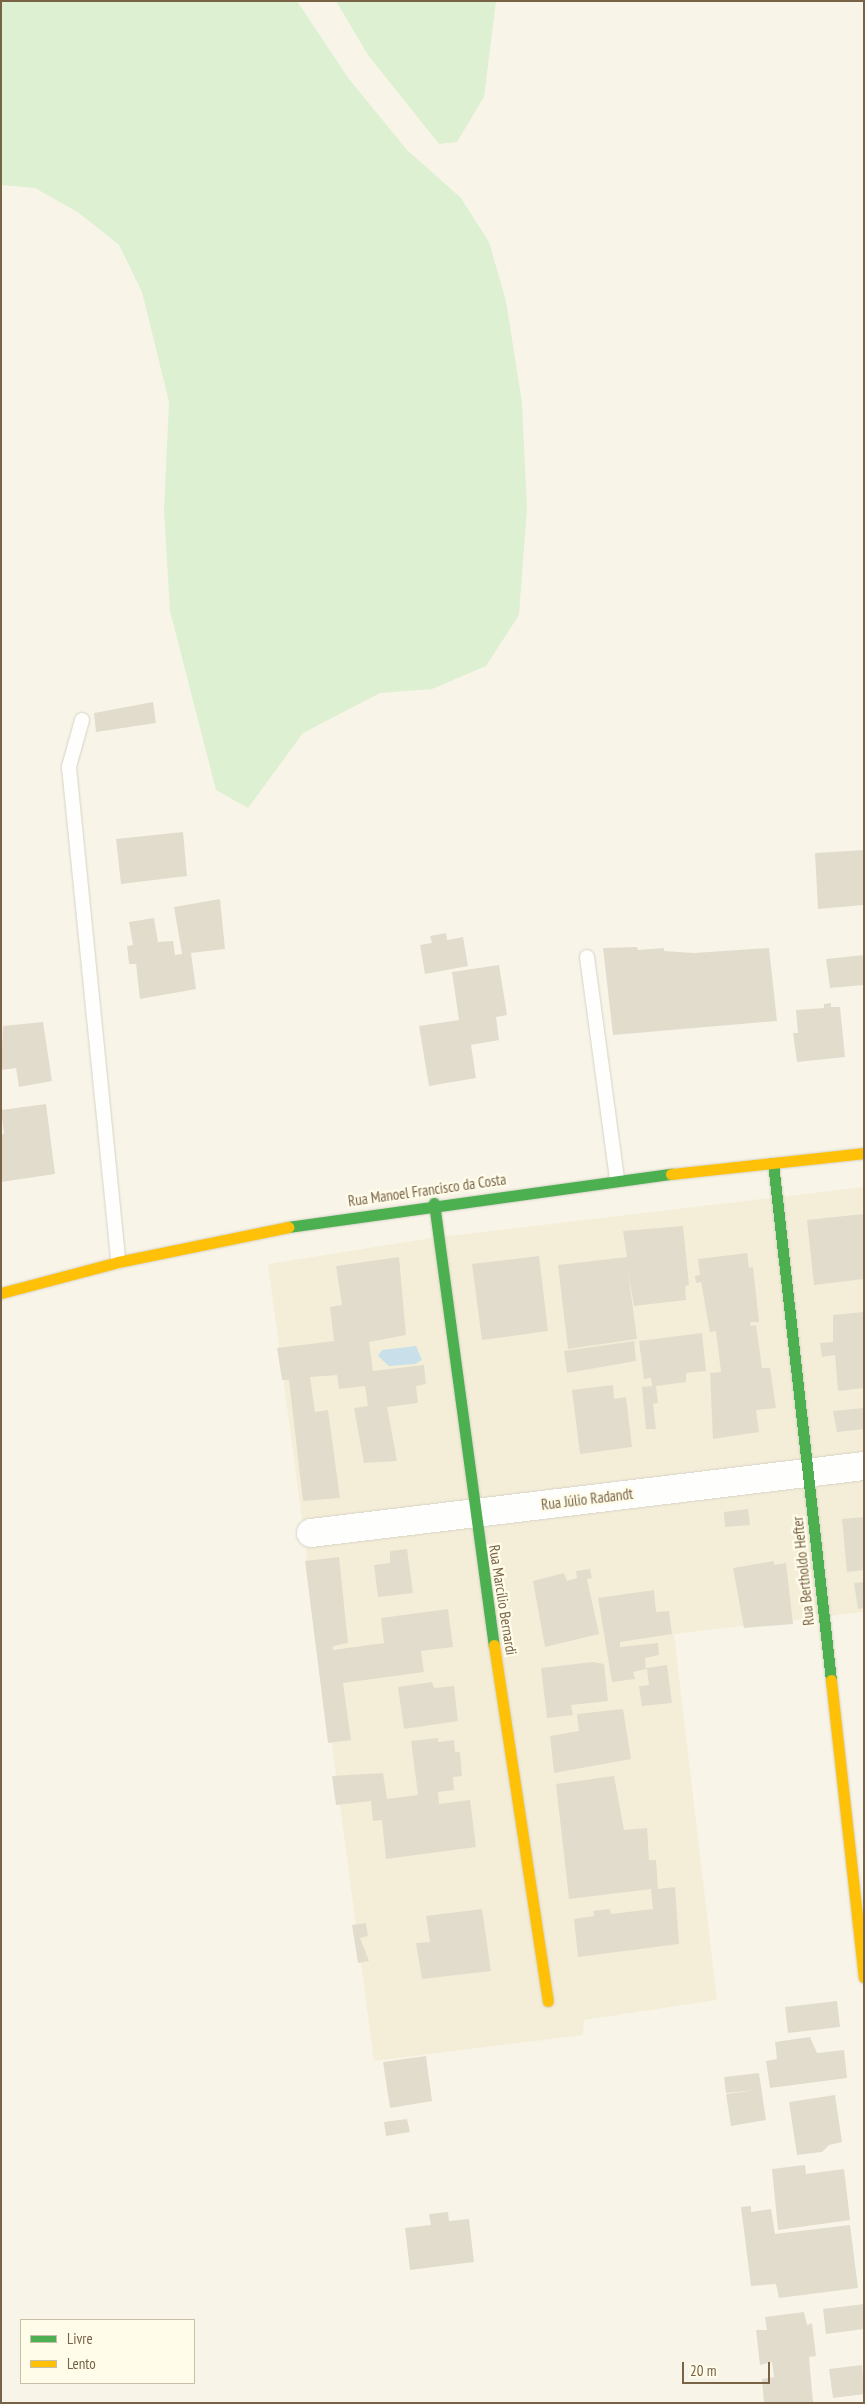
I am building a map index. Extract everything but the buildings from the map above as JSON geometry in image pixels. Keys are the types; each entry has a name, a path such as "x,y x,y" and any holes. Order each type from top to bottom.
{"street":[{"name":"Rua Manoel Francisco da Costa","path":"1,1292 118,1262 301,1224 434,1203 617,1180 864,1154"},
{"name":"Rua Bertholdo Hefter","path":"773,1163 864,1977"},
{"name":"Rua Marcílio Bernardi","path":"434,1203 474,1512 548,2001"},
{"name":"Rua Júlio Radandt","path":"311,1533 864,1466"}],"lane":[{"path":"82,720 69,767 118,1262"},
{"path":"587,957 617,1180"}],"shaded area":[{"path":"864,1187 864,1612 674,1634 717,2000 584,2020 583,2035 374,2061 268,1264 431,1238"}],"green space":[{"path":"1,1 297,1 349,79 407,150 461,198 489,242 506,301 522,403 527,508 519,615 486,666 432,689 380,693 303,733 248,808 216,790 170,611 164,510 169,402 142,292 119,245 79,213 35,188 1,185"},
{"path":"336,1 496,1 484,97 457,142 439,144 368,55"}],"water":[{"path":"416,1346 422,1360 415,1364 389,1366 378,1356 382,1350"}],"traffic: fast":[{"path":"773,1163 831,1680"},
{"path":"288,1227 671,1174"},
{"path":"434,1203 494,1645"}],"traffic: slow":[{"path":"671,1174 864,1153"},
{"path":"1,1293 118,1262 288,1227"},
{"path":"494,1645 548,2001"},
{"path":"831,1680 864,1977"}]}
